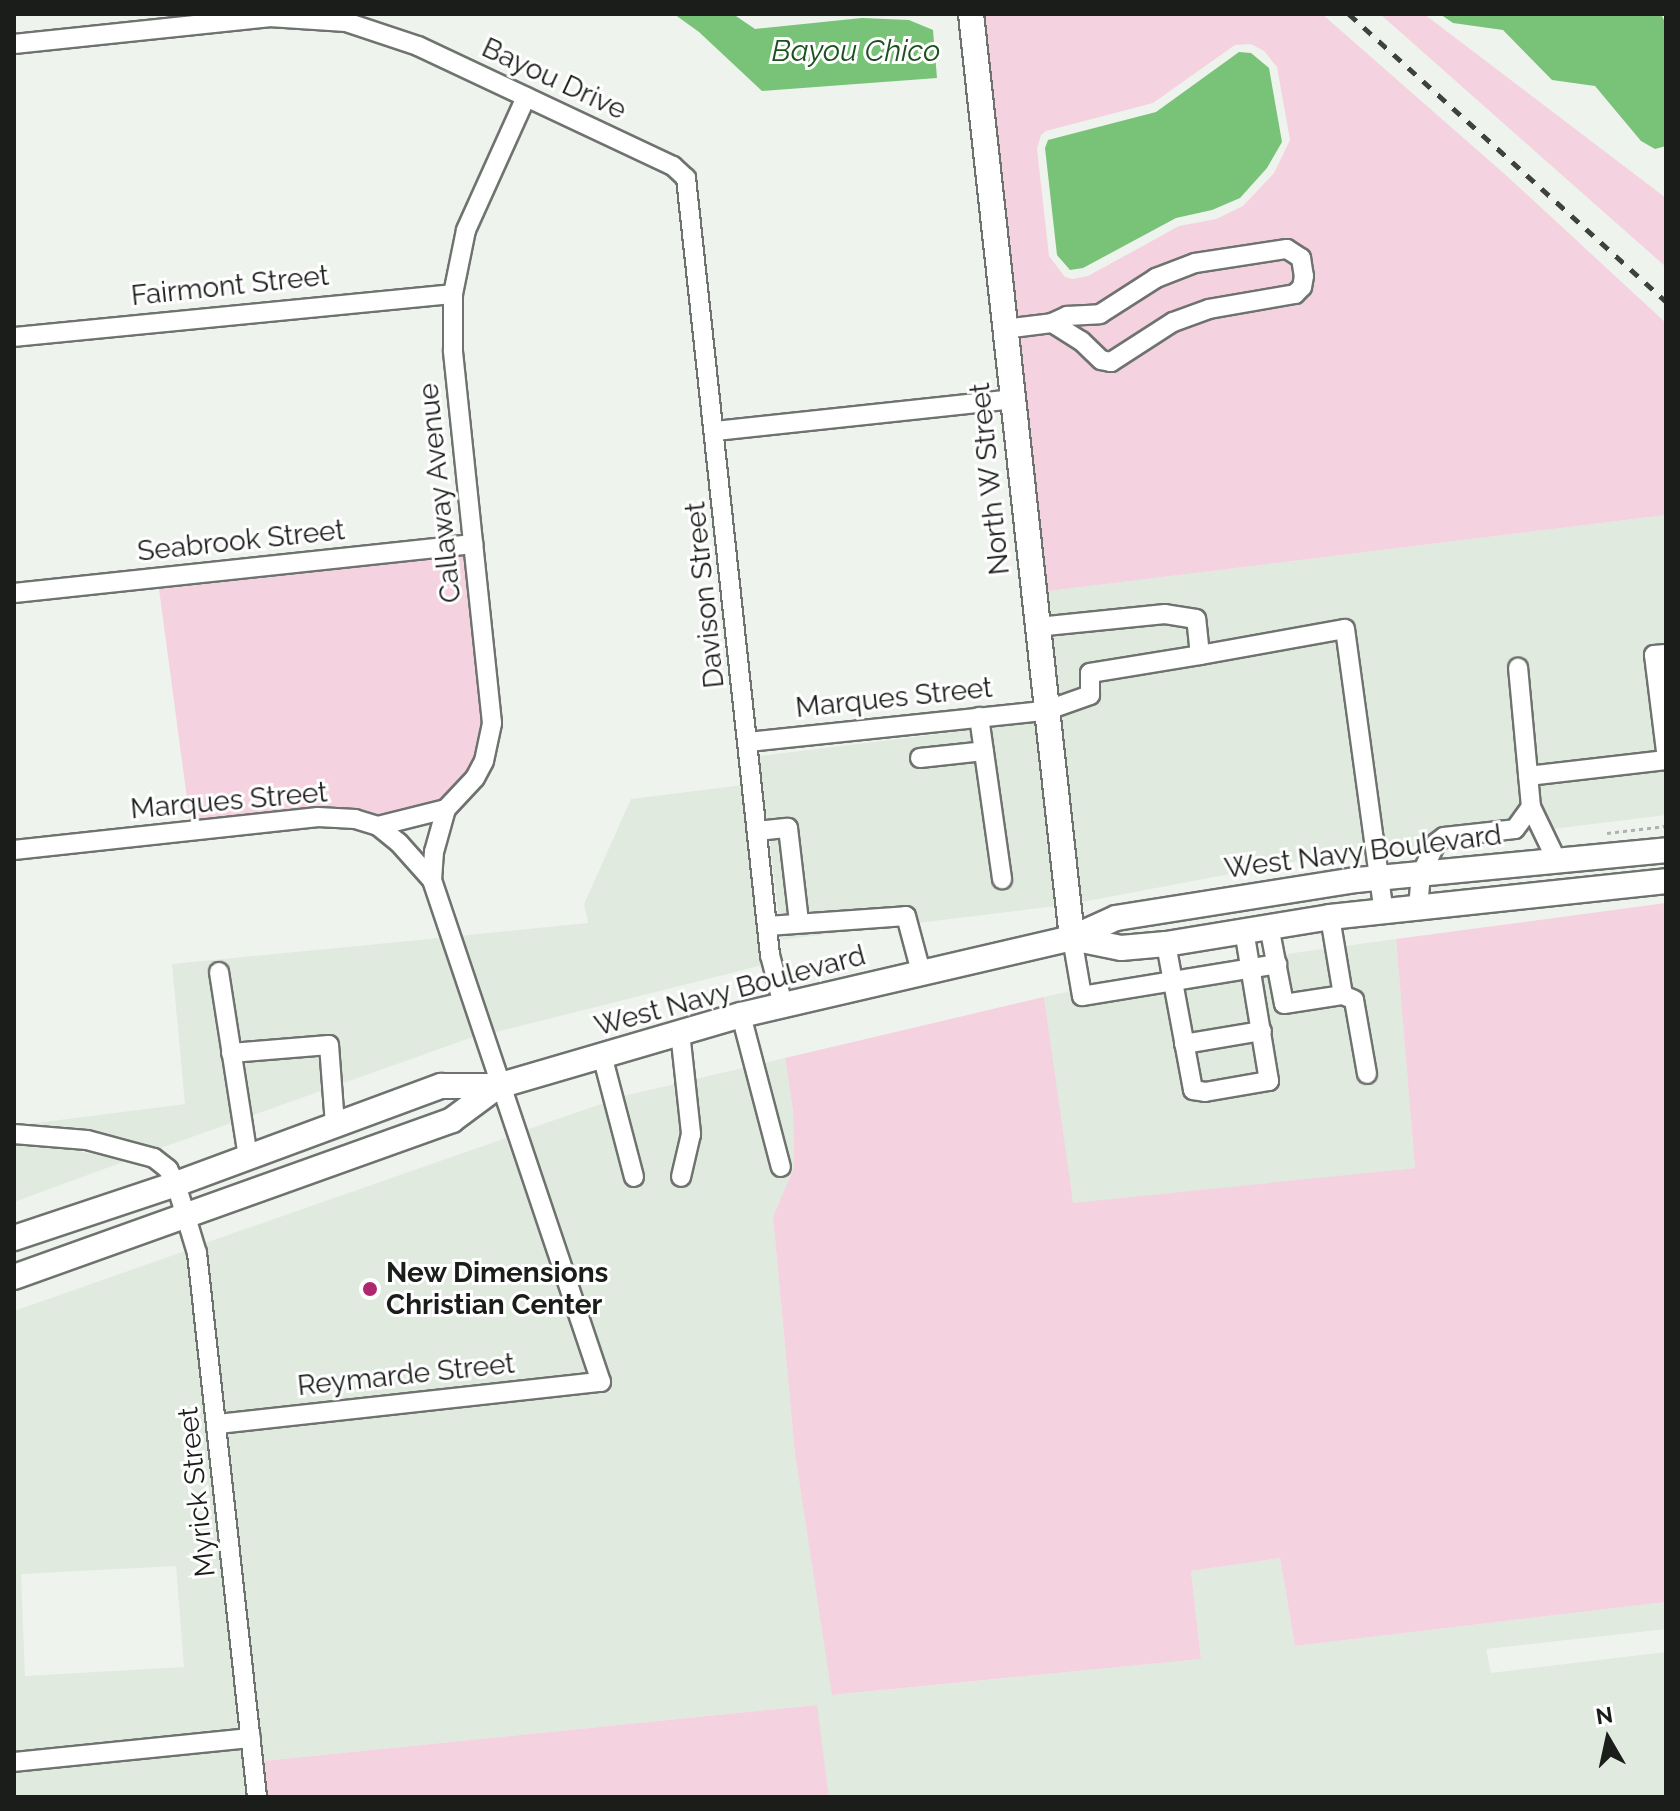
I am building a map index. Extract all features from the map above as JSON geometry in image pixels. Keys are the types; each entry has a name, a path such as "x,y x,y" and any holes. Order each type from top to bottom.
{"main road":[{"name":"North W Street","path":"971,14 1072,938"},
{"name":"West Navy Boulevard","path":"14,1238 176,1184 441,1086 498,1086 741,1015 1072,938 1116,918 1379,878 1666,850"},
{"name":"West Navy Boulevard","path":"1072,938 1121,948 1166,944 1330,917 1666,881"},
{"name":"West Navy Boulevard","path":"14,1277 452,1120 498,1086"}],"street":[{"name":"Bayou Drive","path":"14,44 269,17 314,17 371,28 673,166 686,178"},
{"name":"Callaway Avenue","path":"526,97 466,230 453,294 453,350 492,723 484,761 475,778 446,809 434,852 432,880 498,1086 601,1382"},
{"name":"Davison Street","path":"686,178 768,926 774,976 783,1005"},
{"path":"1052,323 1081,341 1101,360 1111,362 1185,318 1209,309 1295,294 1302,287 1304,276 1301,258 1287,249 1195,263 1156,278 1100,314 1081,341"},
{"name":"Fairmont Street","path":"14,337 418,295 453,294"},
{"path":"1004,329 1052,323 1067,316 1100,314"},
{"path":"715,431 1012,399"},
{"name":"Seabrook Street","path":"14,593 473,544"},
{"path":"1036,627 1165,614 1196,619 1200,655 1345,629 1384,912"},
{"path":"1666,654 1654,655 1666,751"},
{"name":"Marques Street","path":"748,742 1045,711 1090,695 1090,673 1200,655"},
{"path":"1518,668 1531,807 1556,859"},
{"path":"979,717 1002,879"},
{"path":"920,758 984,751"},
{"path":"1528,776 1666,760"},
{"path":"1418,908 1421,874 1436,843 1444,837 1515,829 1531,807"},
{"name":"Marques Street","path":"14,850 318,817 355,819 378,826 446,809"},
{"name":"Callaway Avenue","path":"378,826 399,843 432,880"},
{"path":"757,831 788,828 799,922"},
{"path":"768,926 906,916 921,972"},
{"path":"1330,917 1343,995"},
{"path":"1269,926 1284,1004"},
{"path":"1166,944 1193,1090 1205,1092 1269,1081 1244,930"},
{"path":"1072,938 1082,996 1277,964"},
{"path":"219,972 248,1158"},
{"path":"1257,1008 1343,995 1354,1000 1367,1074"},
{"path":"741,1015 781,1167"},
{"path":"1184,1044 1262,1031"},
{"path":"680,1032 691,1134 681,1177"},
{"path":"231,1053 329,1045 335,1125"},
{"path":"602,1055 634,1177"},
{"path":"14,1134 87,1140 154,1158 168,1169 176,1184"},
{"name":"Myrick Street","path":"176,1184 197,1253 257,1797"},
{"name":"Reymarde Street","path":"218,1424 601,1382"},
{"path":"14,1762 251,1738"}],"shaded area":[{"path":"980,14 1322,14 1508,177 1666,323 1666,515 1041,592","holes":["1251,44 1264,51 1277,67 1290,140 1274,173 1243,206 1216,219 1179,226 1088,276 1065,277 1049,256 1037,149 1041,135 1046,131 1153,103 1235,45"]},
{"path":"1380,14 1424,14 1666,198 1666,267"},
{"path":"1666,515 1666,815 1384,850 1353,618 1335,620 1366,852 1298,861 1077,903 1041,592"},
{"path":"465,556 481,739 467,771 441,800 380,815 355,808 317,807 190,821 159,589"},
{"path":"1037,722 1060,906 782,940 759,756"},
{"path":"743,785 763,965 492,1033 459,936 588,923 584,904 631,799"},
{"path":"1666,903 1666,1602 1295,1646 1280,1558 1191,1571 1201,1659 832,1695 795,1454 773,1217 794,1168 793,1111 785,1058 1044,997 1073,1203 1415,1168 1396,939"},
{"path":"440,938 473,1037 158,1149 89,1130 28,1124 185,1104 172,964"},
{"path":"1396,939 1415,1168 1072,1204 1044,997 1161,971"},
{"path":"785,1058 793,1111 794,1169 773,1217 795,1454 833,1695 1201,1659 1191,1571 1280,1558 1295,1646 1666,1602 1666,1629 1486,1649 1491,1673 1666,1652 1666,1797 829,1797 816,1705 263,1761 228,1433 611,1392 609,1371 523,1131 624,1096"},
{"path":"506,1138 588,1373 226,1412 205,1243"},
{"path":"14,1145 64,1148 126,1161 14,1202"},
{"path":"188,1250 241,1728 14,1752 14,1311","holes":["176,1566 184,1667 25,1676 21,1574"]},
{"path":"817,1705 829,1797 267,1797 263,1761"},
{"path":"243,1749 248,1797 14,1797 14,1773"}],"water":[{"name":"Bayou Chico","path":"674,14 733,14 755,29 862,18 909,20 933,30 937,78 762,91 699,32"},
{"path":"1440,14 1661,14 1666,24 1666,146 1655,149 1641,141 1595,86 1552,80 1503,30 1453,23"},
{"path":"1239,52 1251,53 1269,68 1282,142 1267,168 1240,198 1212,210 1176,218 1083,268 1070,270 1057,255 1045,148 1048,140 1156,112"}],"railway":[{"path":"1349,14 1666,301"}],"place":[{"name":"New Dimensions Christian Center","path":"370,1289"}]}
